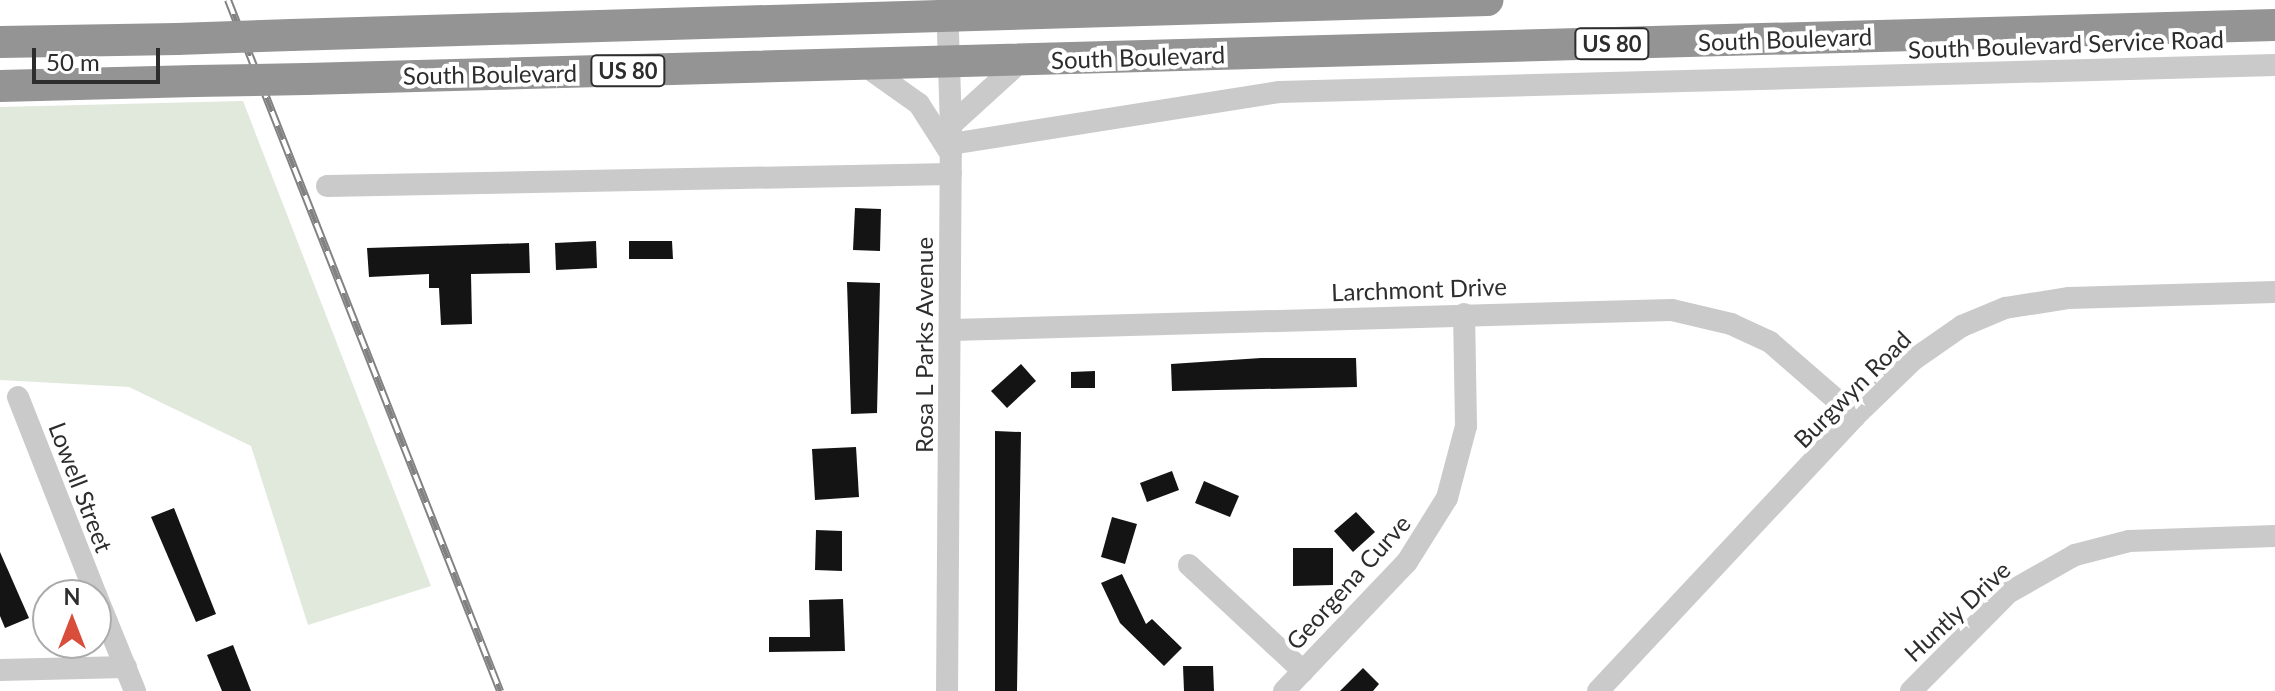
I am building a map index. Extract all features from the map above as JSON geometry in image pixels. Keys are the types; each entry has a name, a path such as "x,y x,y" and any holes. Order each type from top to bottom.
{"highway":[{"name":"South Boulevard","path":"0,42 291,35 880,8 1487,0"},
{"name":"South Boulevard","path":"0,86 2275,25"}],"street":[{"name":"Rosa L Parks Avenue","path":"947,7 951,149 947,691"},
{"path":"327,186 951,149 1021,61"},
{"path":"864,65 919,104 951,149"},
{"name":"South Boulevard Service Road","path":"951,149 1279,92 2275,65"},
{"name":"Burgwyn Road","path":"1598,691 1855,416 1942,339 2005,308 2069,298 2275,292"},
{"name":"Larchmont Drive","path":"951,330 1654,309 1708,317 1787,353 1855,416"},
{"name":"Georgena Curve","path":"1284,691 1407,562 1447,498 1466,426 1464,314"},
{"name":"Lowell Street","path":"18,397 90,579"},
{"name":"Huntly Drive","path":"1911,691 2008,593 2075,555 2129,541 2275,536"},
{"path":"1189,565 1303,671"},
{"name":"Lowell Street","path":"112,633 135,691"},
{"path":"0,670 126,667"}],"shaded area":[{"path":"243,101 431,586 308,625 251,446 129,387 0,380 0,107"}],"building":[{"path":"855,208 881,209 880,251 853,250"},
{"path":"596,241 597,268 556,270 555,243"},
{"path":"629,241 672,241 673,259 629,259"},
{"path":"529,243 530,273 471,274 472,324 441,325 439,288 429,288 429,274 369,277 367,248"},
{"path":"847,282 880,283 877,413 851,414"},
{"path":"1261,358 1356,358 1357,387 1172,391 1171,364"},
{"path":"1021,364 1036,381 1007,408 991,391"},
{"path":"1095,371 1095,388 1071,388 1071,372"},
{"path":"995,431 1021,432 1017,691 995,691"},
{"path":"856,447 859,497 815,500 812,449"},
{"path":"1172,471 1179,490 1147,502 1140,483"},
{"path":"1204,481 1239,496 1230,517 1195,503"},
{"path":"174,508 216,614 196,622 151,517"},
{"path":"1356,512 1375,532 1353,552 1334,531"},
{"path":"1112,517 1137,524 1125,564 1101,557"},
{"path":"816,530 842,531 842,571 815,570"},
{"path":"1293,548 1333,548 1333,585 1293,586"},
{"path":"0,552 29,618 5,628 0,616"},
{"path":"1122,574 1146,624 1152,619 1182,648 1164,666 1120,623 1101,583"},
{"path":"843,599 845,651 769,652 769,637 810,637 809,600"},
{"path":"233,645 251,691 222,691 207,655"},
{"path":"1183,666 1213,666 1214,691 1184,691"},
{"path":"1363,668 1379,684 1373,691 1340,691"}],"railway":[{"path":"228,0 500,691"}]}
